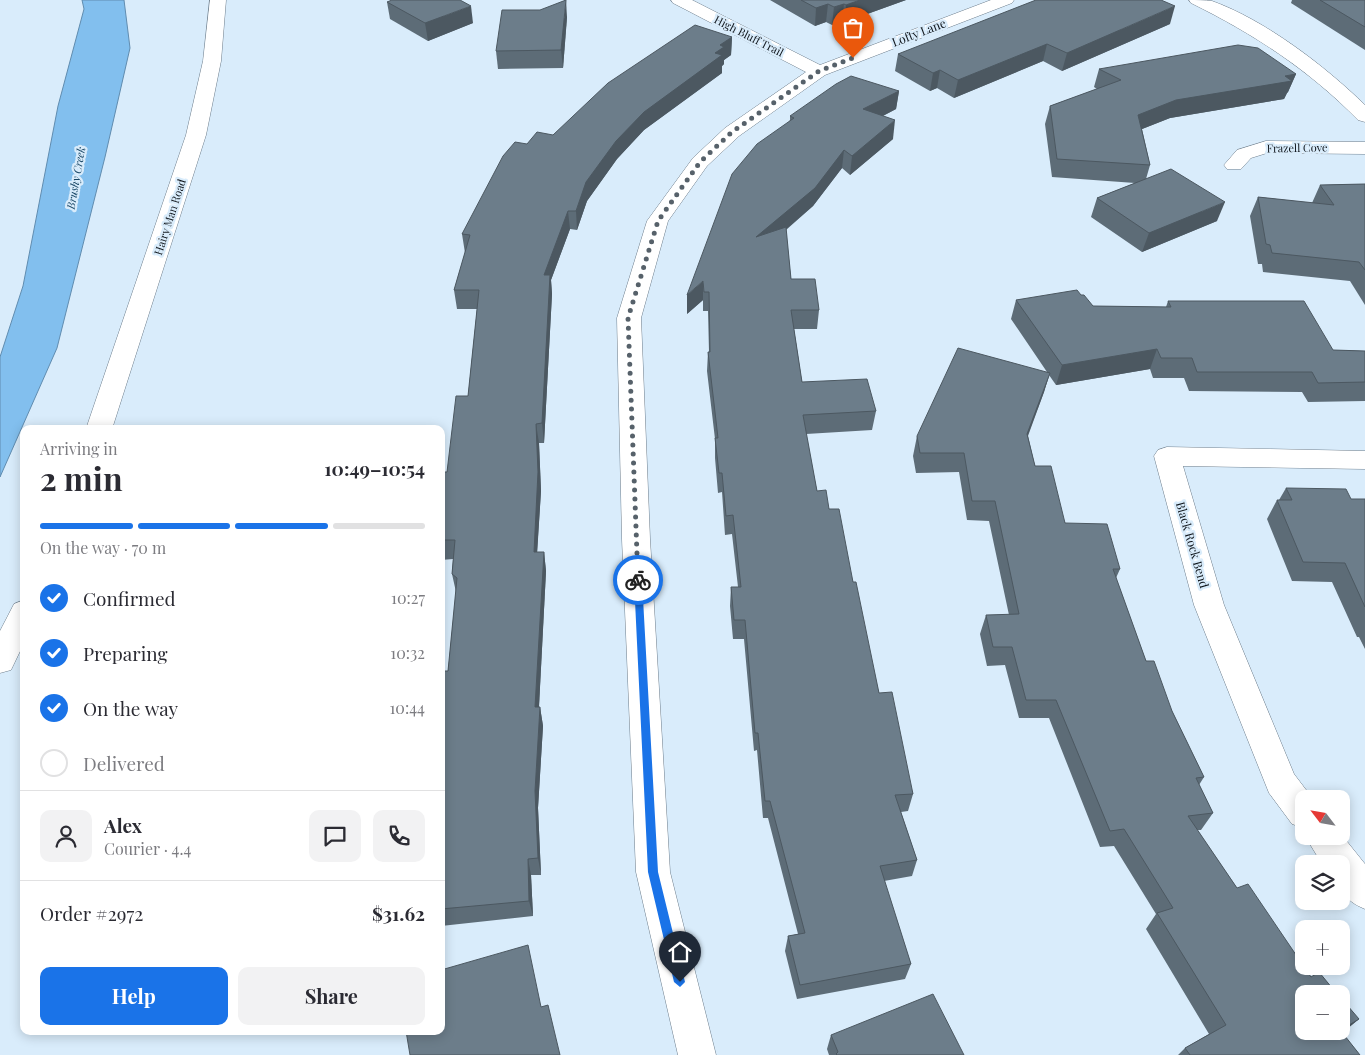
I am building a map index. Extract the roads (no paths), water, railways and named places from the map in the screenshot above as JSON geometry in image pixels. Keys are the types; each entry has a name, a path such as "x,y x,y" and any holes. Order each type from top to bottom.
{"street":[{"name":"Hairy Man Road","path":"100,425 196,135 212,60 218,0"},
{"name":"High Bluff Trail","path":"679,0 819,71"},
{"name":"Lofty Lane","path":"697,1055 653,872 636,539 628,318 658,221 700,162 732,132 819,71 1006,0"},
{"path":"1196,0 1266,35 1306,61 1340,90 1365,116"},
{"name":"Frazell Cove","path":"1234,165 1244,154 1266,147 1365,148"},
{"name":"Black Rock Bend","path":"1295,801 1281,783 1209,605 1167,456 1365,460"},
{"path":"0,661 20,620"},
{"path":"1329,845 1365,892"}],"water":[{"name":"Brushy Creek","path":"82,0 124,0 130,48 57,348 23,425 20,425 20,432 0,477 0,357 23,286 58,106 84,9"}]}
